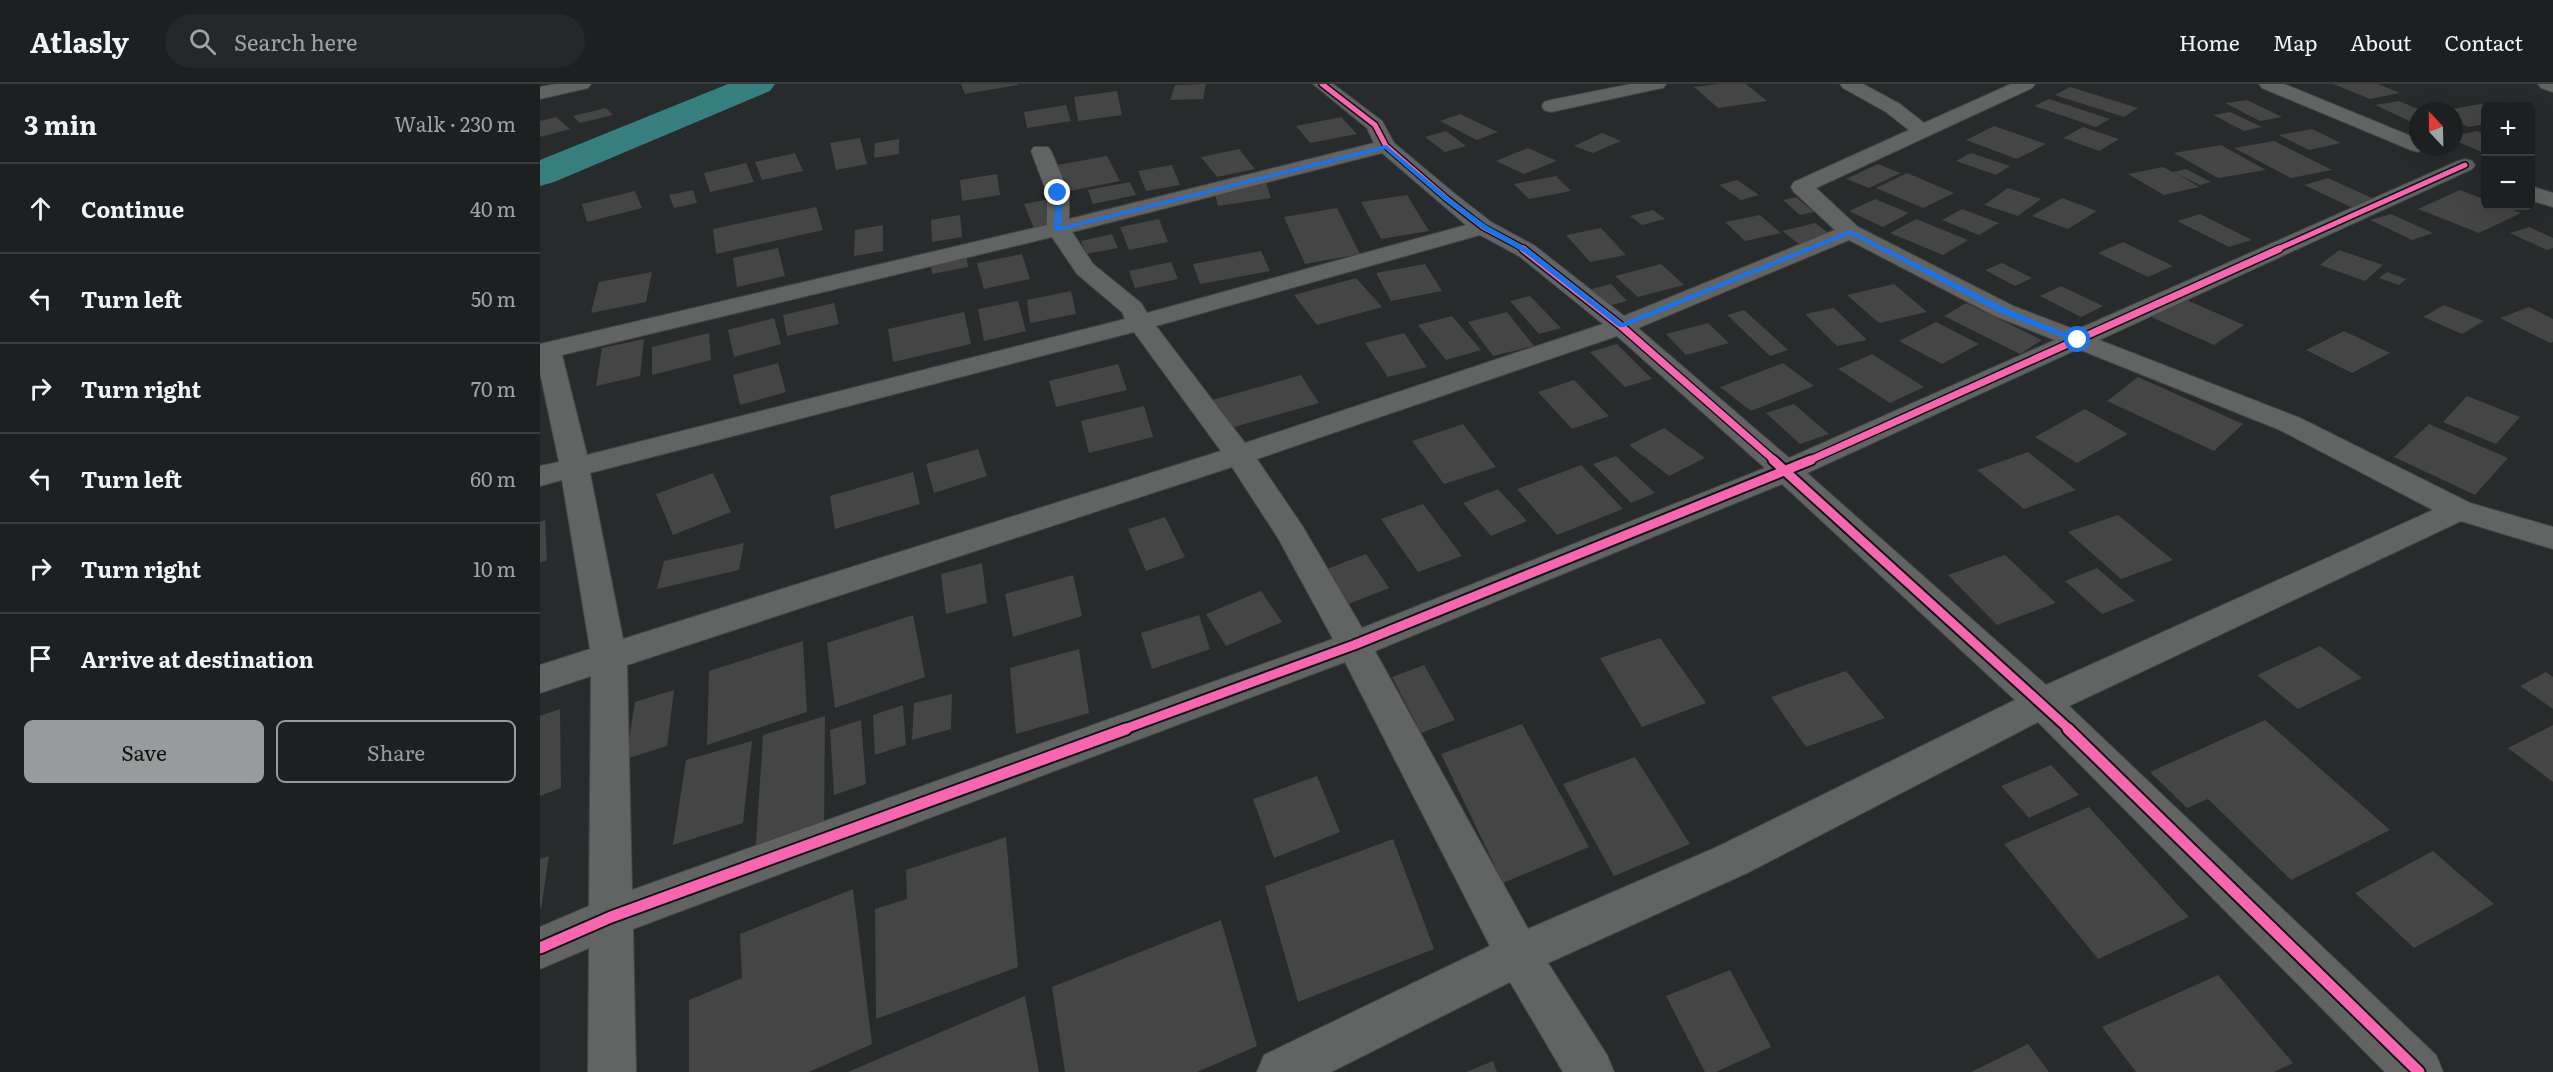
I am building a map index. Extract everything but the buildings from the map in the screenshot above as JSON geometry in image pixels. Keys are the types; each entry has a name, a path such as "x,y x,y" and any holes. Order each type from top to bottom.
{"street":[{"path":"540,93 582,84"},
{"path":"1323,84 1375,125 1386,147 1447,199 1483,227 1527,252 1621,326 1786,471 2042,703 2419,1072"},
{"path":"1551,106 1657,84"},
{"path":"1849,84 1893,108 1923,132"},
{"path":"2026,84 1802,187 1850,232 2004,311 2290,424 2459,510 2553,538"},
{"path":"2268,84 2409,142"},
{"path":"2547,84 2553,87"},
{"path":"612,1072 609,657 557,471 544,351 1058,230 1386,147"},
{"path":"1041,151 1058,193 1058,230 1084,269 1132,308 1140,323 1239,455 1292,536 1354,645 1518,955 1590,1072"},
{"path":"540,948 611,917 1354,645 1786,471 2078,340 2444,156"},
{"path":"2535,194 2553,201"},
{"path":"557,471 1140,323 1483,227"},
{"path":"540,679 1239,455 1621,326 1850,232"},
{"path":"1281,1072 1518,955 1732,860 2042,703 2459,510"}],"waterway":[{"path":"540,174 758,84"}],"cycle path":[{"path":"1322,84 1375,125 1386,146 1447,199 1483,227 1527,251 1621,326 1786,471 2042,703 2419,1072"},
{"path":"540,948 611,917 1354,645 1786,471 2465,165"}],"route":[{"path":"1058,193 1058,230 1386,147 1483,227 1527,252 1621,326 1850,232 2004,311 2078,340"}]}
